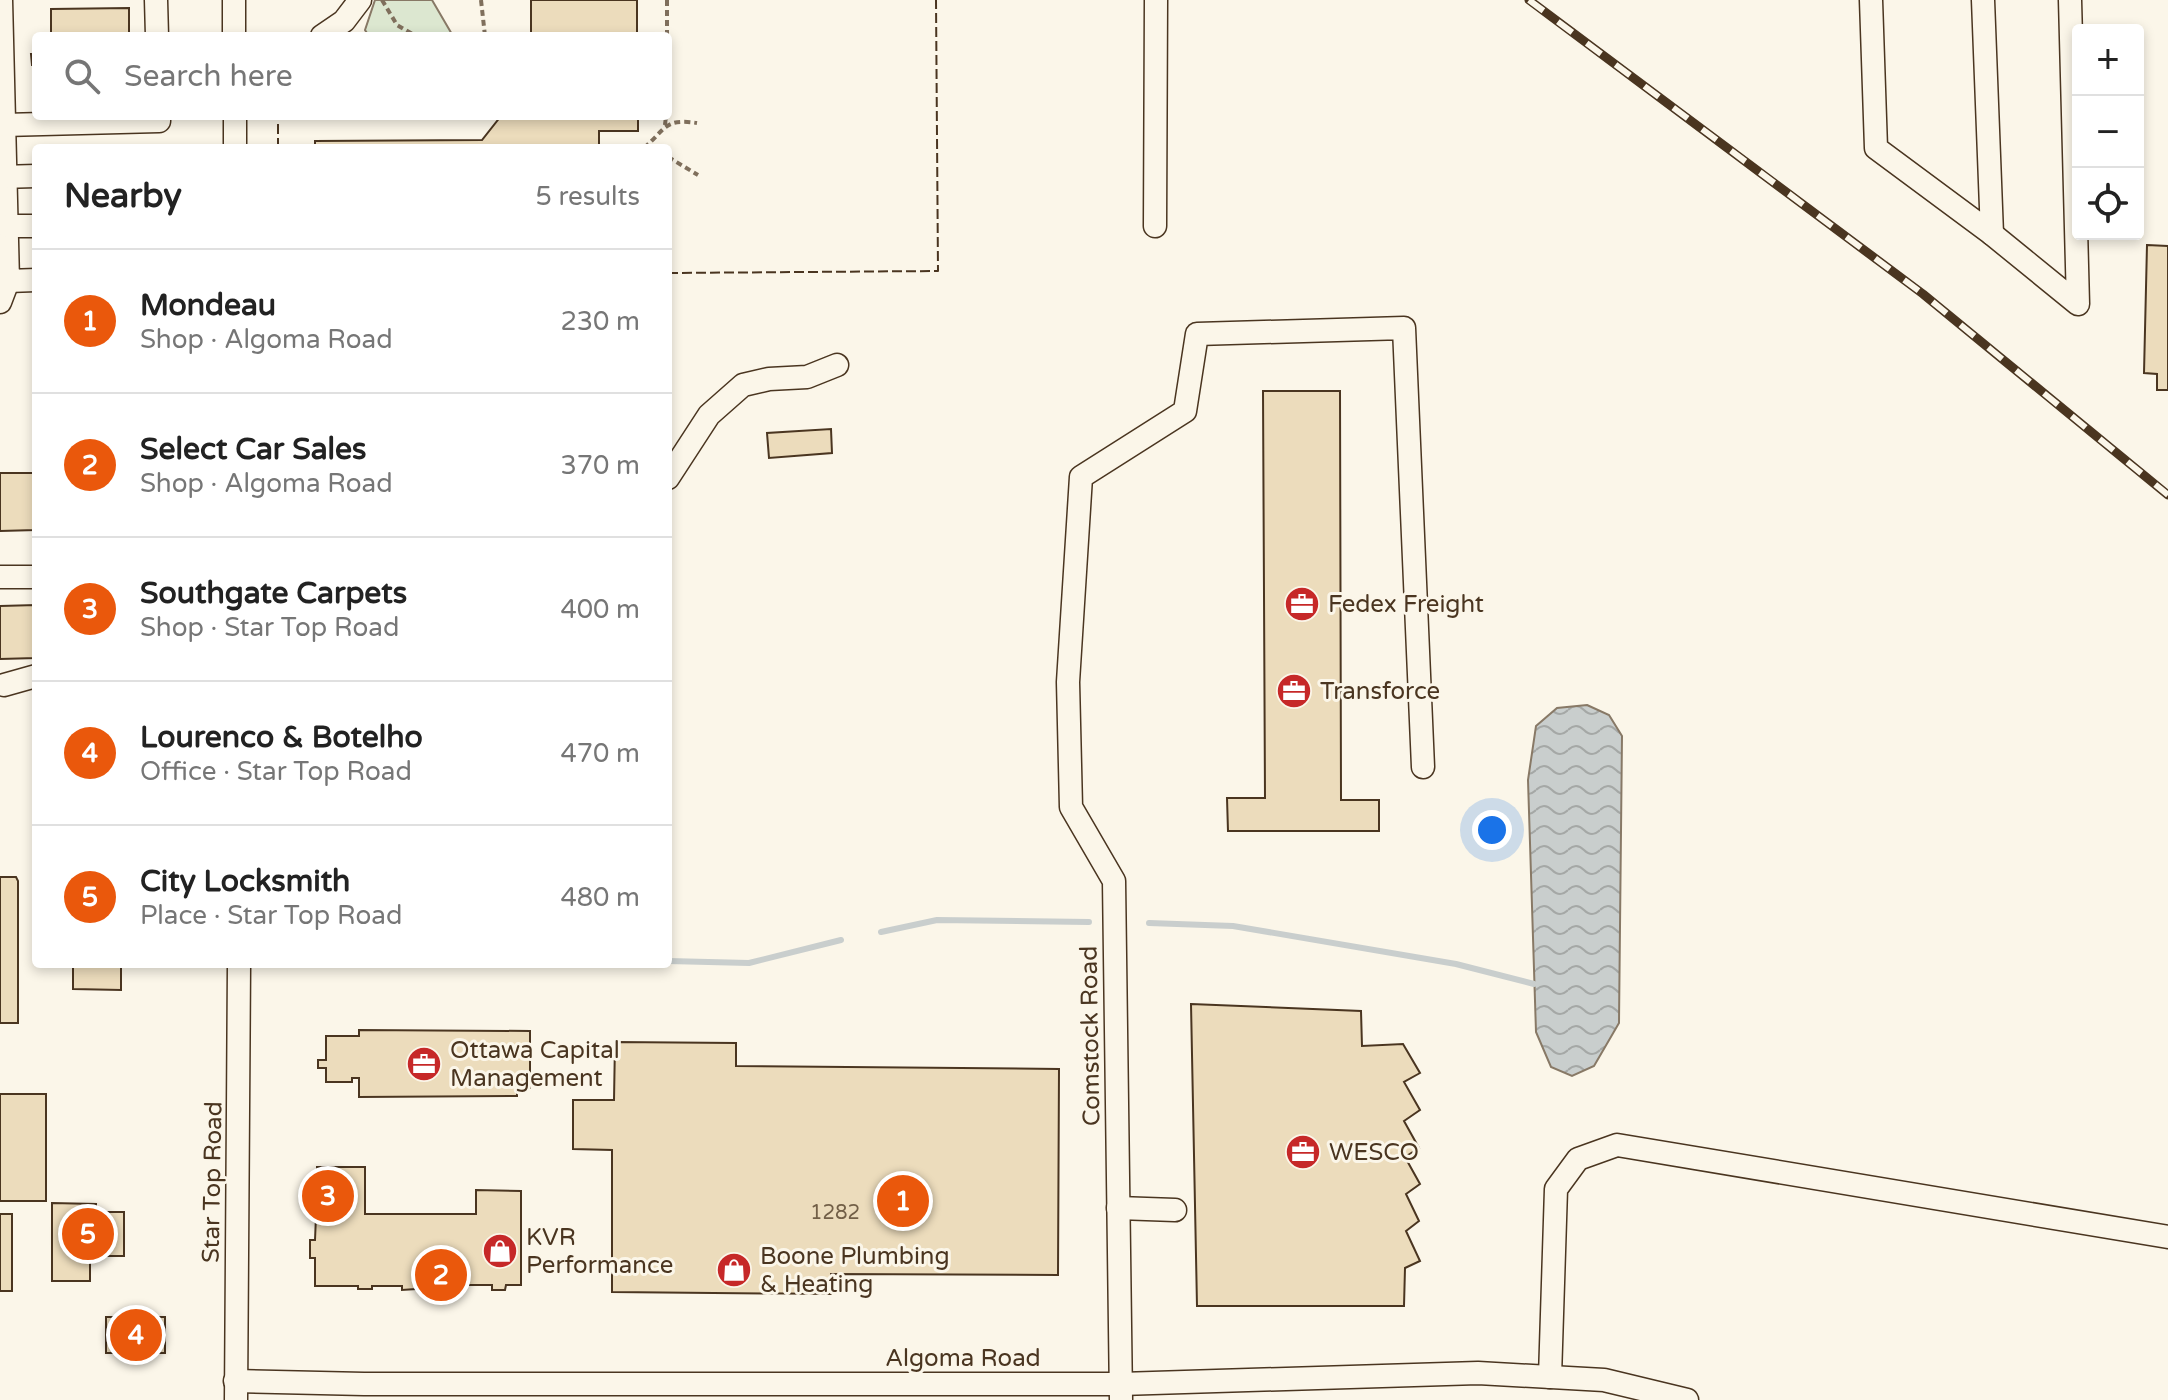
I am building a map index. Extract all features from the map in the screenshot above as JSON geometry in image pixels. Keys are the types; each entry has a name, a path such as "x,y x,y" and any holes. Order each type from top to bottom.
{"street":[{"path":"1,0 3,291 32,281"},
{"path":"156,0 157,32"},
{"path":"234,0 234,32"},
{"path":"328,32 344,21 360,0"},
{"path":"1155,226 1156,0"},
{"path":"1871,0 1876,148 1992,234 2078,304 2070,0"},
{"path":"1983,0 1992,234"},
{"path":"3,136 159,120"},
{"path":"235,120 235,144"},
{"path":"4,176 32,176"},
{"path":"5,238 32,228"},
{"name":"Comstock Road","path":"1121,1392 1114,881 1071,807 1068,682 1081,477 1185,411 1197,334 1404,328 1423,767"},
{"path":"672,472 709,415 743,385 769,379 807,377 837,365"},
{"path":"0,577 32,577"},
{"path":"4,685 32,677"},
{"name":"Star Top Road","path":"236,1390 239,968"},
{"path":"1550,1377 1556,1189 1578,1159 1617,1145 2168,1237"},
{"path":"1118,1208 1175,1210"},
{"name":"Algoma Road","path":"236,1390 1121,1392 1478,1373 1604,1380 1687,1400"}],"path":[{"path":"382,0 397,25 409,32"},
{"path":"481,0 485,32"},
{"path":"667,0 667,32"},
{"path":"665,125 666,120"},
{"path":"650,144 665,125 674,121 697,123"},
{"path":"672,159 698,175"}],"green space":[{"path":"375,0 432,0 451,32 366,32"}],"water":[{"path":"1587,705 1609,715 1622,736 1619,1023 1594,1066 1572,1076 1551,1067 1536,1032 1528,780 1536,726 1557,708"}],"building":[{"path":"531,0 637,0 637,32 531,32"},
{"path":"129,8 129,32 51,32 51,9"},
{"path":"498,120 638,120 638,131 599,131 599,144 315,144 315,141 482,140"},
{"path":"2147,245 2168,246 2168,390 2157,390 2157,374 2144,373"},
{"path":"1263,391 1340,391 1341,800 1379,800 1379,831 1228,831 1227,798 1265,798"},
{"path":"831,429 832,453 769,458 767,433"},
{"path":"0,473 32,473 32,530 0,531"},
{"path":"32,605 32,658 0,659 0,606"},
{"path":"0,877 16,877 18,881 18,1023 0,1023"},
{"path":"73,968 121,968 121,990 73,989"},
{"name":"WESCO","path":"1191,1004 1361,1011 1362,1046 1403,1044 1420,1073 1404,1082 1420,1110 1404,1121 1419,1148 1405,1157 1420,1184 1406,1194 1419,1221 1406,1231 1420,1261 1405,1268 1404,1306 1197,1306"},
{"name":"Ottawa Capital Management","path":"359,1030 530,1031 530,1088 517,1088 517,1096 359,1097 359,1078 352,1078 352,1082 326,1082 326,1068 318,1068 318,1060 326,1060 326,1036 359,1036"},
{"path":"615,1042 736,1043 736,1066 1059,1069 1058,1275 831,1274 831,1294 612,1292 612,1150 573,1149 573,1100 614,1100"},
{"path":"0,1094 46,1094 46,1201 0,1201"},
{"path":"317,1167 365,1167 365,1214 476,1214 476,1190 521,1191 521,1285 506,1285 505,1290 492,1290 492,1285 461,1285 461,1289 416,1286 416,1289 402,1290 402,1286 358,1289 358,1286 315,1286 315,1258 310,1258 310,1240 315,1240 316,1216 310,1216 311,1203 317,1203"},
{"path":"52,1203 96,1204 96,1212 124,1212 124,1256 90,1256 90,1281 52,1281"},
{"path":"0,1214 12,1214 12,1291 0,1291"},
{"path":"106,1317 165,1317 165,1353 106,1353"}],"waterway":[{"path":"881,932 937,920 1089,922"},
{"path":"1149,923 1233,926 1456,964 1534,984"},
{"path":"672,961 749,963 841,940"}],"railway":[{"path":"1529,0 1923,294 2168,495"}],"fence":[{"path":"672,273 938,271 936,0"},
{"path":"278,120 278,144"}],"place":[{"name":"Fedex Freight","path":"1302,604"},
{"name":"Transforce","path":"1294,691"},
{"name":"Ottawa Capital Management","path":"424,1064"},
{"name":"WESCO","path":"1303,1152"},
{"name":"Southgate Carpets","path":"328,1196"},
{"name":"Mondeau","path":"903,1201"},
{"name":"City Locksmith","path":"88,1234"},
{"name":"KVR Performance","path":"500,1251"},
{"name":"Boone Plumbing & Heating","path":"734,1270"},
{"name":"Select Car Sales","path":"441,1275"},
{"name":"Lourenco & Botelho","path":"136,1335"}]}
